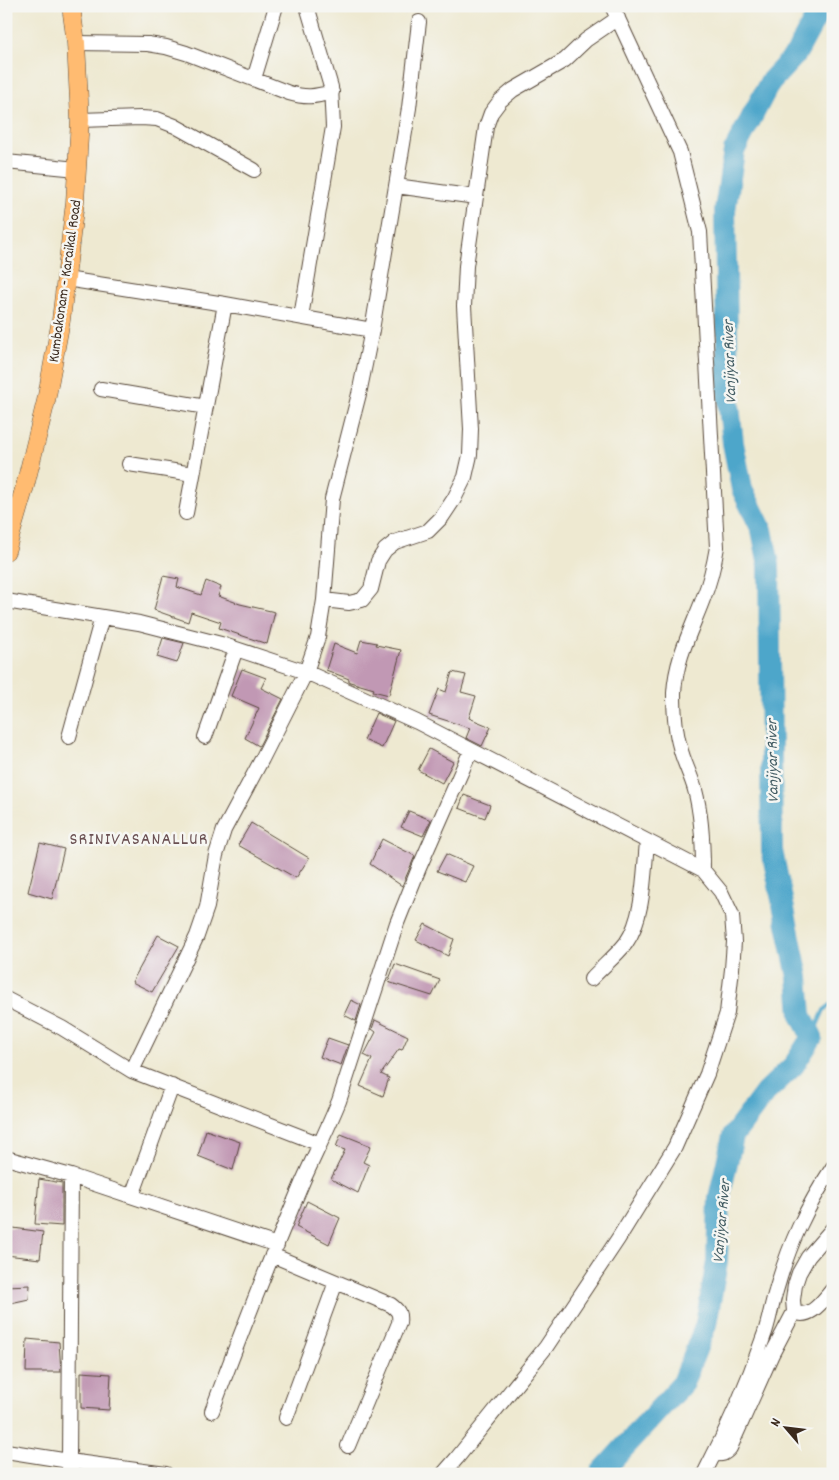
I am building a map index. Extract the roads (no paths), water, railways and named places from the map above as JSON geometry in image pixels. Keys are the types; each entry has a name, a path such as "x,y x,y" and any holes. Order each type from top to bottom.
{"main road":[{"name":"Kumbakonam - Karaikal Road","path":"6,551 25,486 46,401 61,320 66,279 75,202 80,120 76,43 71,6"}],"street":[{"path":"254,79 276,6"},
{"path":"301,317 333,127 331,87 307,6"},
{"path":"324,600 350,603 362,600 371,589 378,561 385,550 395,542 428,531 454,499 465,477 470,455 471,429 464,306 466,266 486,127 491,113 500,101 513,90 565,60 615,12 680,152 700,232 717,547 704,598 685,641 674,693 676,726 680,748 695,789 700,811 703,870"},
{"path":"132,1071 197,936 207,907 216,855 224,830 306,672 318,636 324,600 332,499 359,394 372,330 410,108 419,22"},
{"path":"76,43 166,46 303,97 316,97 332,92"},
{"path":"80,120 157,119 175,126 254,170"},
{"path":"6,162 77,169"},
{"path":"396,186 476,196"},
{"path":"66,279 372,330"},
{"path":"186,514 225,304"},
{"path":"101,389 206,407"},
{"path":"129,464 193,474"},
{"path":"6,601 139,623 183,633 306,672 417,722 703,870 722,892 732,915 734,942 726,1013 707,1074 675,1147 618,1239 546,1347 443,1474"},
{"path":"69,737 102,617"},
{"path":"205,737 236,649"},
{"path":"212,1411 274,1250 339,1101 397,923 471,750"},
{"path":"591,979 626,942 634,928 639,911 647,842"},
{"path":"6,999 62,1028 132,1071 320,1144"},
{"path":"132,1196 172,1086"},
{"path":"6,1158 72,1176 132,1196 274,1250 336,1282 398,1310 400,1314 399,1323 348,1446"},
{"path":"704,1474 743,1392 764,1337 775,1291 793,1238 815,1194 833,1167"},
{"path":"69,1467 72,1176"},
{"path":"714,1454 726,1453 730,1448 772,1354 794,1312 793,1300 799,1273 808,1257 833,1228"},
{"path":"286,1418 336,1282"},
{"path":"794,1312 806,1315 816,1308 833,1289"},
{"path":"6,1451 69,1467 166,1474"}],"waterway":[{"name":"Vanjiyar River","path":"600,1474 683,1383 706,1324 717,1262 719,1198 733,1136 765,1093 794,1065 812,1037 801,1015 798,977 772,851 769,565 762,530 742,489 733,443 728,397 725,210 734,151 770,82 796,54 818,13 818,6"},
{"path":"812,1037 824,1010 833,1003"}],"district":[{"name":"SRINIVASANALLUR","path":"139,838"}]}
